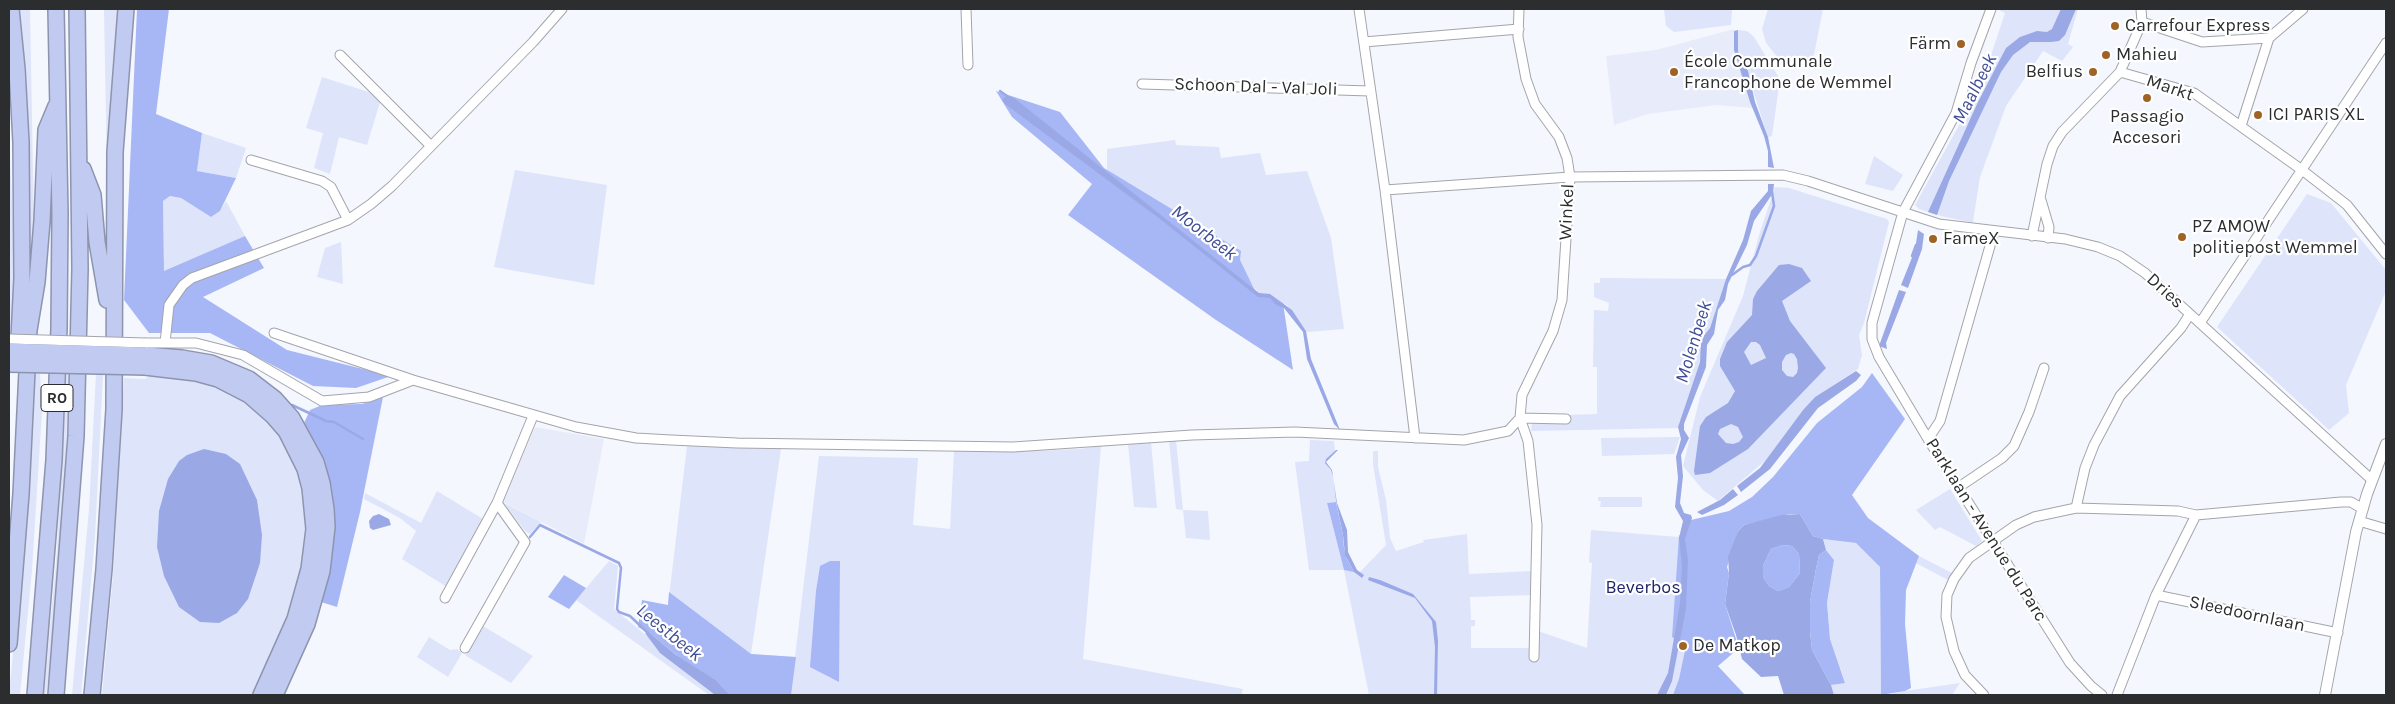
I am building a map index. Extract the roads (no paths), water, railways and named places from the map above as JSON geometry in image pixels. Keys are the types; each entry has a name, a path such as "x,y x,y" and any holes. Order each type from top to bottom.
{"highway":[{"path":"11,9 21,142 22,278 19,338 27,371"},
{"name":"R0","path":"35,695 54,460 59,328 56,9"},
{"name":"R0","path":"56,695 76,436 80,269 77,9"},
{"path":"92,695 107,522 114,409 115,152 126,9"},
{"path":"27,371 29,330 37,282 42,221 46,130 58,100"},
{"path":"80,160 93,195 97,242 113,330"},
{"path":"9,351 146,355 211,363 249,379 275,399 292,418 305,438 316,462 326,509 326,535 322,571 307,624 275,695"},
{"path":"9,364 146,355 218,379 249,395 274,416 286,432 304,469 310,488 314,529 309,569 295,619 261,695"},
{"name":"R0","path":"9,644 21,494 27,371"}],"street":[{"path":"165,343 169,305 176,293 192,278 348,220 392,186 562,9"},
{"path":"966,9 968,65"},
{"path":"1359,9 1385,190 1415,438"},
{"name":"Winkel","path":"1519,9 1520,50 1535,104 1559,136 1567,158 1570,176 1562,300 1553,331 1522,395 1520,418"},
{"name":"Parklaan - Avenue du Parc","path":"1991,9 1971,62 1956,113 1903,212 1872,323 1872,339 1879,357 1928,439 2070,663 2102,695"},
{"path":"2032,236 2047,164 2053,146 2062,132 2120,72 2142,22 2141,9"},
{"path":"2241,126 2269,38 2303,9"},
{"path":"2142,22 2202,42 2269,38"},
{"path":"1364,42 1519,29"},
{"path":"2200,323 2386,43"},
{"path":"340,55 432,146"},
{"name":"Markt","path":"2120,72 2194,93 2302,170 2347,206 2386,254"},
{"name":"Schoon Dal - Val Joli","path":"1142,84 1370,91"},
{"path":"250,160 322,181 331,187 348,220"},
{"name":"Dries","path":"1385,190 1570,176 1783,175 1808,181 1946,225 2088,244 2120,256 2145,273 2372,480"},
{"path":"2041,198 2049,227 2048,238"},
{"path":"1928,439 1940,421 1994,232"},
{"path":"2076,508 2085,468 2094,445 2120,396 2181,328 2190,314"},
{"path":"274,333 413,380 533,416 583,429 636,438 737,443 1013,447 1192,435 1295,432 1464,440 1508,431 1520,418 1566,419"},
{"path":"9,339 146,355 165,343 211,345 243,355 322,401 369,397 413,380"},
{"path":"1958,487 2002,458 2014,446 2029,412 2044,368"},
{"path":"445,598 497,503 533,416"},
{"path":"1520,418 1528,442 1537,525 1534,657"},
{"path":"2325,695 2359,521 2386,444"},
{"path":"1984,695 1961,668 1949,638 1946,617 1948,595 1954,579 1969,558 1992,540 2016,525 2034,517 2076,508 2168,511 2196,516 2340,502 2351,502 2363,508"},
{"path":"465,648 525,542 497,503"},
{"path":"2117,695 2156,595 2196,516"},
{"path":"2359,521 2386,529"},
{"name":"Sleedoornlaan","path":"2156,595 2338,633"}],"waterway":[{"name":"Moorbeek","path":"1000,91 1007,96"},
{"name":"Molenbeek","path":"1732,275 1743,267 1750,265 1756,256 1774,206 1772,192"},
{"name":"Maalbeek","path":"1912,256 1916,245"},
{"name":"Leestbeek","path":"292,405 326,421 334,422 363,439"},
{"name":"Leestbeek","path":"530,537 540,525 619,563 621,568 617,609 619,612 630,616 649,634"}],"place":[{"name":"Carrefour Express","path":"2115,26"},
{"name":"Färm","path":"1961,44"},
{"name":"Mahieu","path":"2106,55"},
{"name":"École Communale Francophone de Wemmel","path":"1674,72"},
{"name":"Belfius","path":"2093,72"},
{"name":"Passagio Accesori","path":"2147,98"},
{"name":"ICI PARIS XL","path":"2258,115"},
{"name":"PZ AMOW politiepost Wemmel","path":"2182,237"},
{"name":"FameX","path":"1933,239"},
{"name":"De Matkop","path":"1683,646"}],"park label":[{"name":"Beverbos","path":"1643,588"}]}
